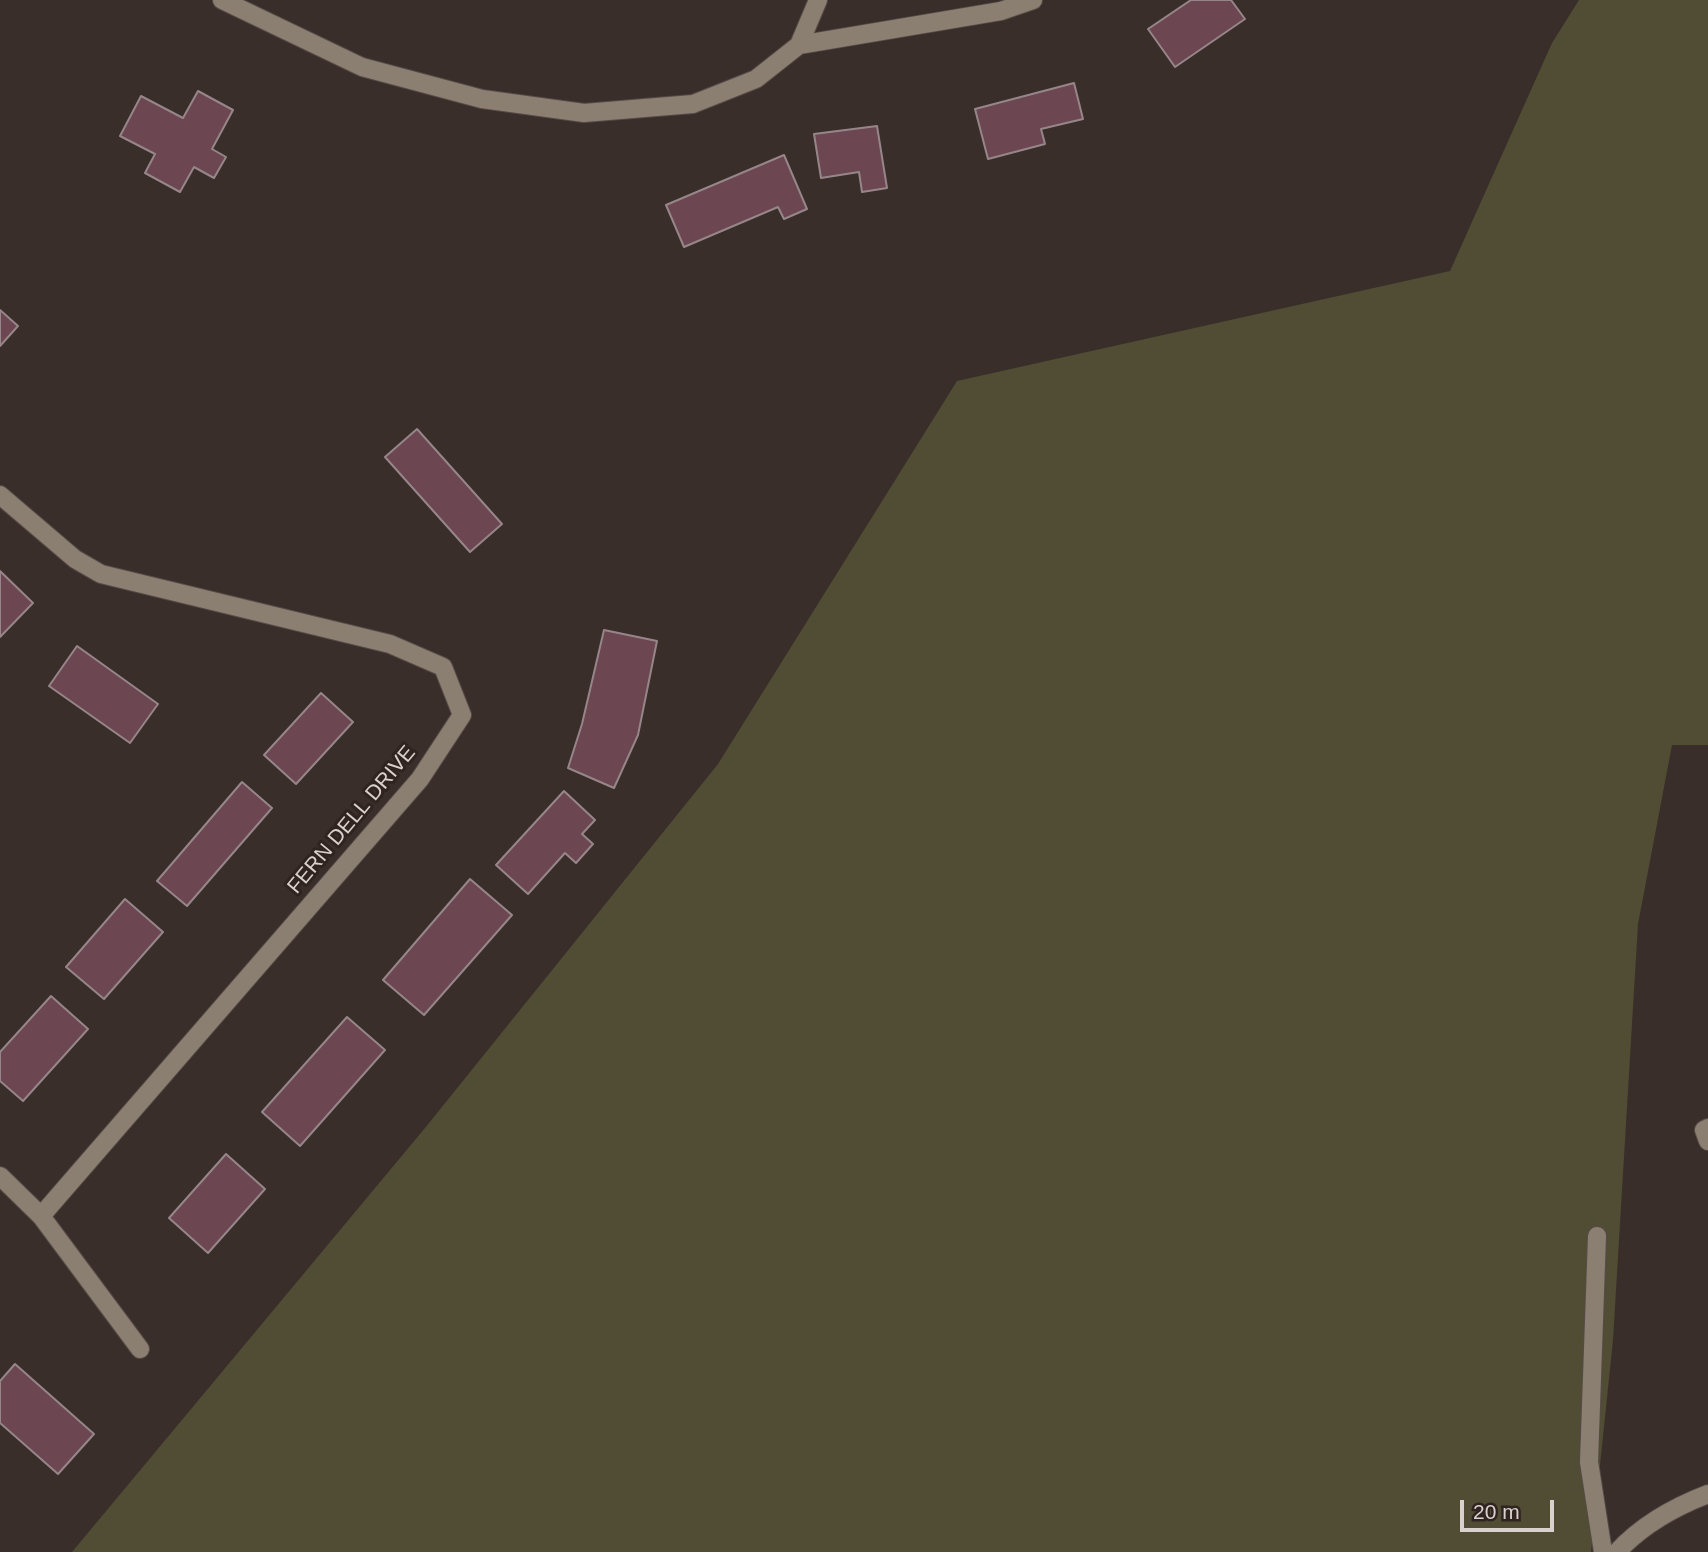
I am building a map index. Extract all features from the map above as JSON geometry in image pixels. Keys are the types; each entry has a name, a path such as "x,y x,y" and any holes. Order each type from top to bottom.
{"street":[{"path":"222,0 362,67 482,99 583,113 693,104 756,79 799,45 818,0"},
{"path":"799,45 1001,11 1033,0"},
{"name":"FERN DELL DRIVE","path":"0,495 75,559 101,574 390,644 443,667 463,715 420,779 41,1216"},
{"path":"1708,1128 1704,1130 1708,1141"},
{"path":"0,1176 41,1216 140,1349"},
{"path":"1597,1236 1589,1462 1603,1552"},
{"path":"1617,1552 1631,1536 1682,1504 1708,1494"}],"shaded area":[{"path":"1579,0 1708,0 1708,745 1672,745 1638,924 1613,1340 1591,1552 72,1552 425,1128 718,764 957,381 1450,271 1552,43"}],"building":[{"path":"1191,0 1231,0 1245,19 1175,67 1148,29"},
{"path":"1074,83 1083,119 1041,129 1045,144 988,159 975,109"},
{"path":"198,91 233,110 212,149 226,157 214,178 194,167 180,192 145,173 155,154 120,136 141,96 183,118"},
{"path":"877,126 887,188 862,192 859,172 821,178 814,134"},
{"path":"784,155 807,209 784,219 778,207 684,247 666,205"},
{"path":"0,310 18,326 0,346"},
{"path":"417,429 502,524 470,552 385,457"},
{"path":"0,571 33,603 0,637"},
{"path":"604,630 657,641 638,735 614,788 568,768 582,724"},
{"path":"77,646 158,704 130,743 49,686"},
{"path":"321,693 353,722 296,784 264,755"},
{"path":"242,782 272,808 187,906 157,881"},
{"path":"564,791 595,820 582,834 593,844 576,863 565,853 528,894 496,865"},
{"path":"470,879 512,915 424,1015 383,980"},
{"path":"125,899 163,932 104,999 66,967"},
{"path":"51,996 88,1029 23,1101 0,1081 0,1052"},
{"path":"347,1017 385,1050 300,1146 262,1112"},
{"path":"226,1154 265,1189 208,1253 169,1218"},
{"path":"15,1364 94,1434 58,1474 0,1423 0,1381"}]}
